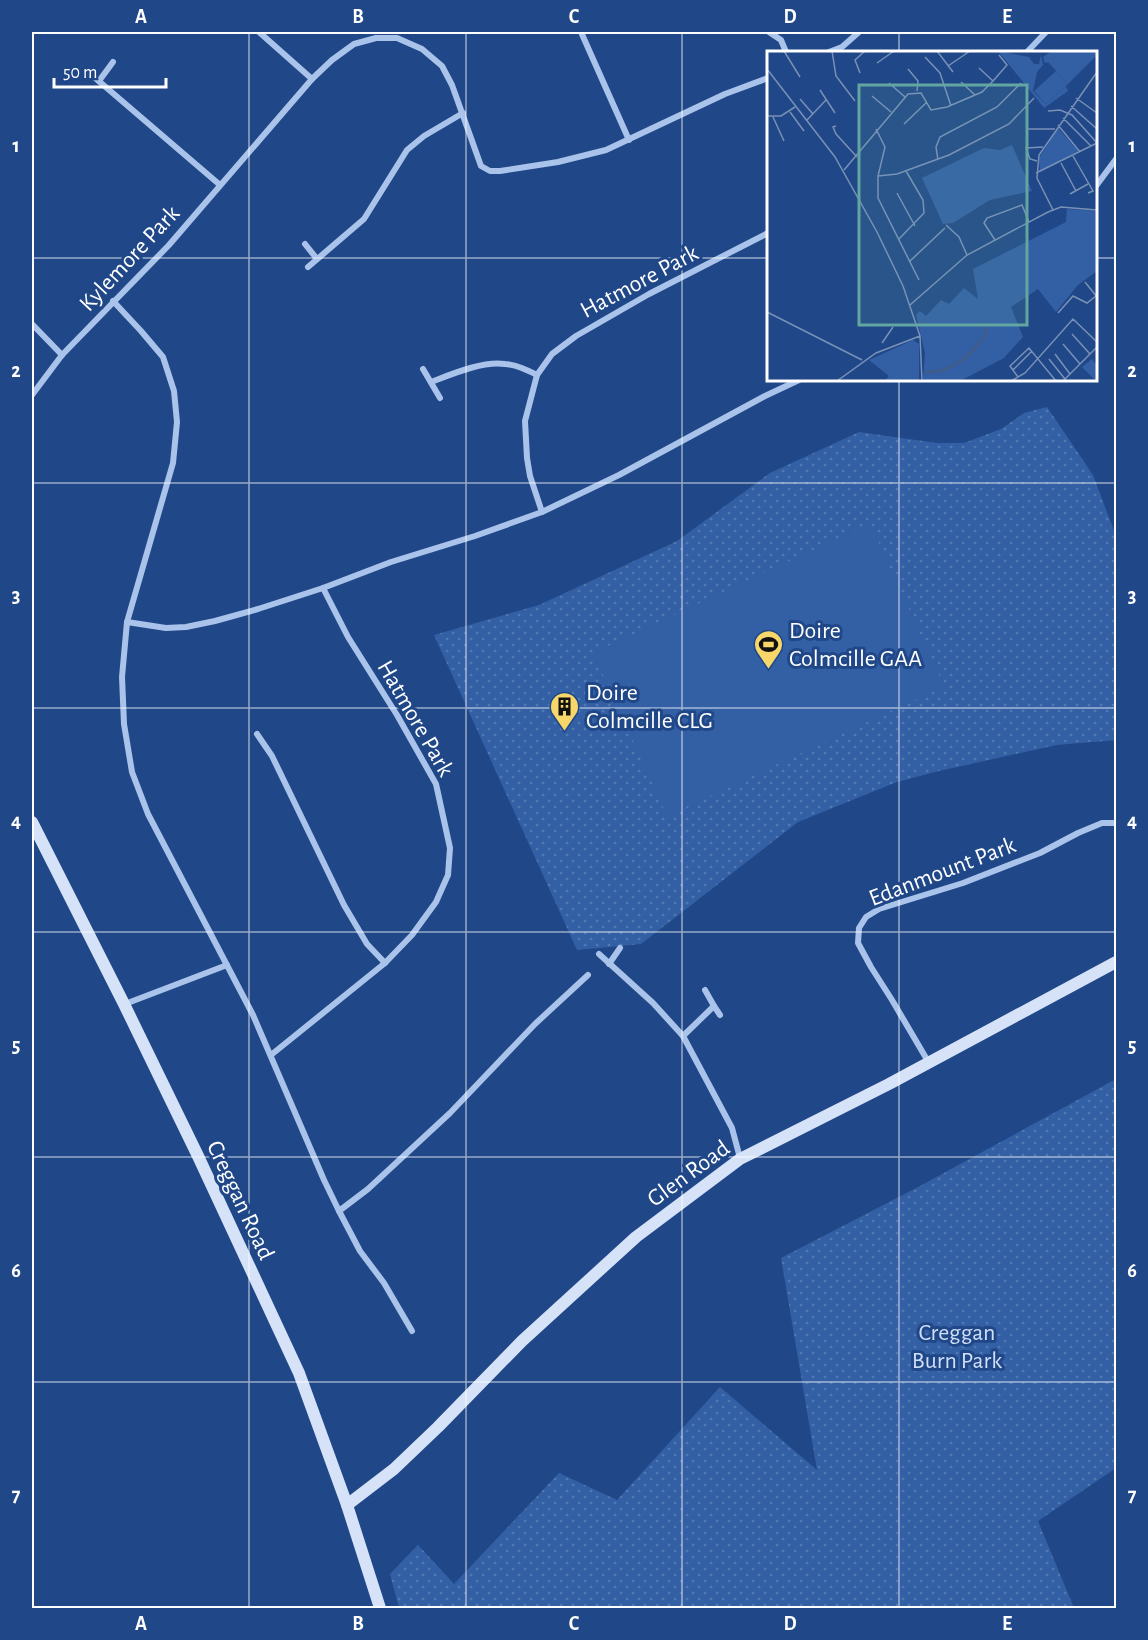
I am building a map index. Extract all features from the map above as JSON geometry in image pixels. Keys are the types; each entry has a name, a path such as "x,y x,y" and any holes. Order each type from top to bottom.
{"street":[{"path":"259,32 312,79"},
{"path":"581,32 629,140"},
{"path":"769,32 781,40 786,51"},
{"path":"832,51 842,47 859,32"},
{"path":"1028,51 1046,32"},
{"name":"Kylemore Park","path":"32,394 62,355 169,244 312,79 354,44 397,35 422,50 442,66 452,85 481,165 490,171 558,162 606,150 725,94 767,78"},
{"path":"99,81 113,62"},
{"path":"87,71 220,185"},
{"path":"308,267 363,219 408,150 424,136 463,113"},
{"path":"1097,183 1116,159"},
{"name":"Hatmore Park","path":"542,512 530,476 525,422 537,375 552,354 576,336 649,294 767,234"},
{"path":"305,244 317,259"},
{"path":"113,302 163,357 174,391 177,422 173,463 127,622 122,677 124,724 132,772 148,814 271,1054 339,1211 360,1251 384,1282 412,1331"},
{"path":"32,324 62,355"},
{"path":"431,382 480,366 503,363 520,367 537,375"},
{"path":"423,369 440,398"},
{"path":"127,622 166,628 186,627 258,609 323,588 381,565 475,536 542,512 619,475 765,396 798,381"},
{"name":"Hatmore Park","path":"271,1054 385,963 412,935 436,902 448,875 450,848 436,784 348,638 323,588"},
{"path":"257,734 272,756 344,904 367,944 385,963"},
{"name":"Creggan Road","path":"32,822 124,1004 299,1373 347,1505 380,1608"},
{"name":"Edanmount Park","path":"929,1063 858,943 859,928 866,917 879,909 963,883 1040,853 1078,833 1102,824 1116,823"},
{"path":"609,964 620,948"},
{"path":"599,954 653,1004 683,1036 732,1128 740,1159"},
{"name":"Glen Road","path":"347,1505 394,1469 522,1341 636,1237 740,1159 929,1063 1116,962"},
{"path":"124,1004 227,965"},
{"path":"339,1211 368,1189 450,1113 535,1024 588,975"},
{"path":"705,990 720,1015"},
{"path":"683,1036 714,1006"}],"green space":[{"path":"1047,407 1093,475 1116,536 1116,740 1057,745 897,782 798,822 641,944 577,950 434,635 539,605 677,541 770,473 859,432 937,443 964,443 1001,429 1024,413"},
{"name":"Doire Colmcille GAA","path":"870,523 944,686 667,816 593,653"},
{"name":"Creggan Burn Park","path":"1116,1079 1116,1468 1038,1521 1074,1608 399,1608 390,1574 418,1545 454,1584 559,1473 617,1500 720,1387 817,1470 781,1258 920,1186"}],"place":[{"name":"Doire Colmcille GAA","path":"768,670"},
{"name":"Doire Colmcille CLG","path":"565,732"}]}
